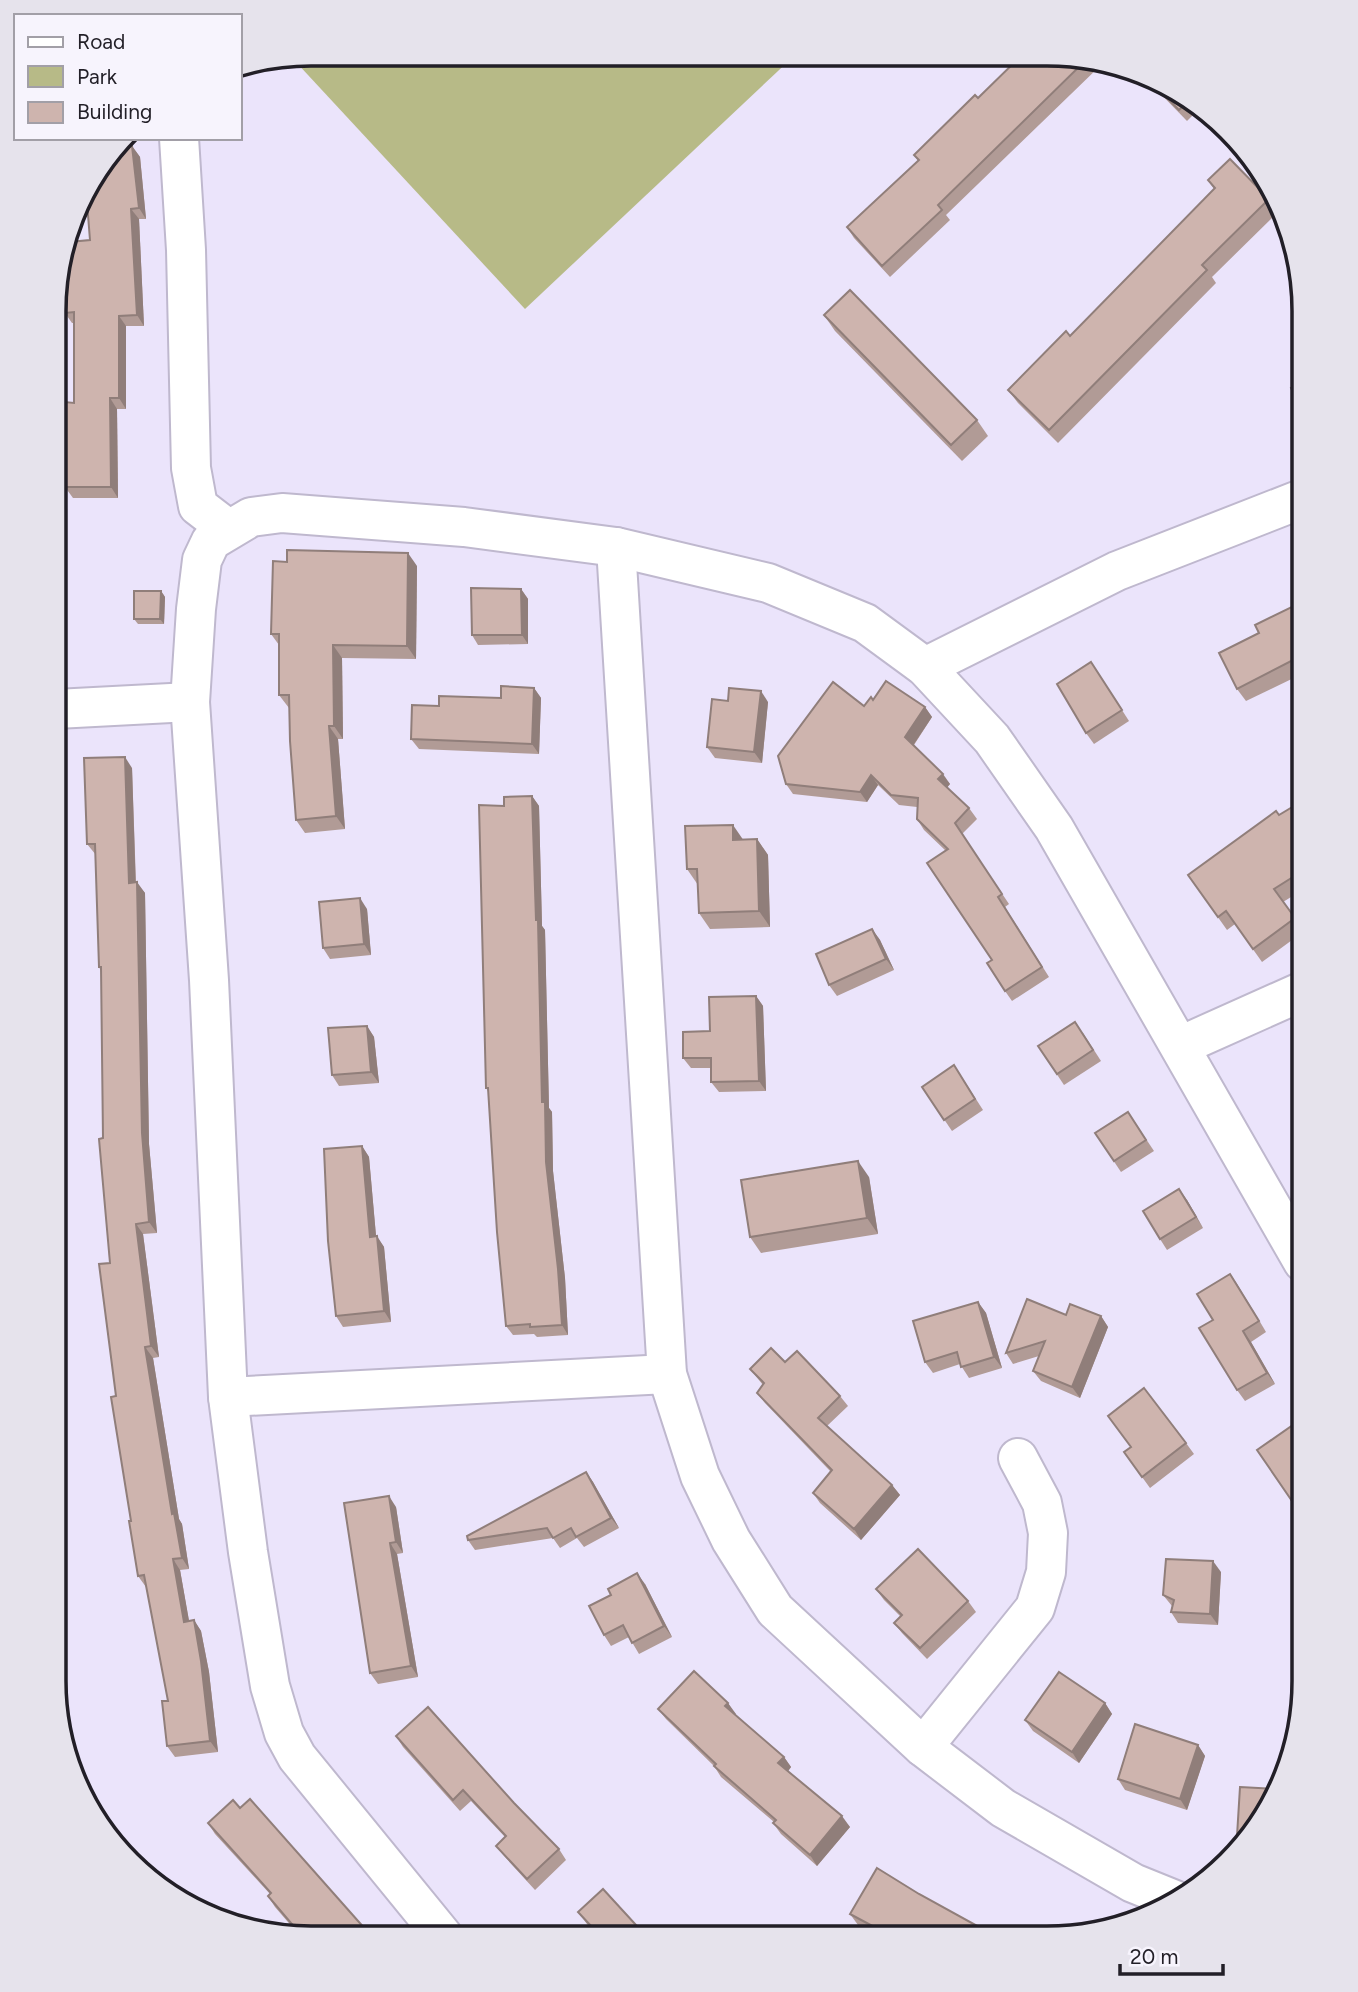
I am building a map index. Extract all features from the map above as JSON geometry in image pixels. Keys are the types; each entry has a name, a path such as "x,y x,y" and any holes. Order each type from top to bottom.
{"street":[{"path":"179,140 186,250 191,468 198,506 228,529"},
{"path":"925,667 1117,571 1292,503"},
{"path":"431,1926 297,1757 284,1734 270,1686 248,1552 228,1397 209,980 190,702 202,560 211,541 251,517 282,513 464,527 616,547 768,583 865,623 925,667 992,739 1054,828 1291,1242"},
{"path":"616,547 667,1374 700,1476 731,1539 775,1610 923,1747 1003,1808 1133,1883 1163,1895"},
{"path":"66,708 190,702"},
{"path":"1180,1046 1292,996"},
{"path":"228,1397 667,1374"},
{"path":"923,1747 1035,1608 1046,1572 1048,1534 1042,1503 1018,1458"}],"green space":[{"path":"783,66 525,309 301,67"}],"building":[{"path":"1011,66 1077,69 938,205 942,210 882,266 847,227 919,160 914,155 975,95 978,98"},
{"path":"131,146 139,208 131,209 137,315 119,316 119,398 110,398 111,487 66,487 66,402 74,403 74,312 66,313 71,264 78,241 90,240 88,212 99,189"},
{"path":"1230,159 1256,186 1266,202 1202,265 1207,270 1049,430 1008,390 1066,331 1070,336 1215,188 1208,180"},
{"path":"850,290 977,420 951,445 824,315"},
{"path":"287,550 408,553 407,646 333,645 334,726 329,726 336,816 296,820 289,695 279,695 279,634 271,634 273,561 287,562"},
{"path":"471,588 521,589 522,635 472,635"},
{"path":"134,591 161,591 160,619 134,619"},
{"path":"1292,607 1292,661 1237,689 1219,653 1259,633 1255,625"},
{"path":"1091,662 1122,710 1086,733 1057,684"},
{"path":"886,681 925,707 905,737 943,774 938,779 969,808 955,823 1002,894 998,897 1042,967 1005,991 987,963 992,960 927,863 948,849 917,819 918,798 891,795 871,775 860,792 786,784 778,756 833,682 864,706 871,697 873,700"},
{"path":"501,686 534,688 532,744 411,739 412,705 439,706 439,696 501,698"},
{"path":"729,688 761,691 754,752 707,747 712,699 728,701"},
{"path":"125,757 129,883 137,882 142,1133 149,1222 136,1224 151,1346 145,1347 172,1514 174,1513 182,1558 173,1559 184,1622 194,1620 210,1741 167,1746 162,1701 168,1701 144,1575 138,1576 129,1521 111,1397 116,1396 99,1264 110,1263 99,1139 103,1138 101,967 95,844 87,844 84,758"},
{"path":"532,796 542,1102 545,1102 546,1162 562,1325 530,1327 530,1324 506,1326 486,1088 479,805 504,806 504,797"},
{"path":"1292,807 1292,878 1274,889 1292,913 1292,921 1253,949 1226,911 1218,917 1188,875 1276,811 1279,815"},
{"path":"733,825 733,840 757,839 759,911 699,913 697,869 687,869 685,826"},
{"path":"360,898 364,944 323,948 319,902"},
{"path":"872,929 886,959 829,985 816,954"},
{"path":"756,996 759,1081 711,1082 711,1058 683,1058 683,1032 710,1031 709,997"},
{"path":"1075,1022 1093,1050 1057,1074 1038,1046"},
{"path":"367,1026 371,1072 332,1075 328,1028"},
{"path":"954,1065 975,1099 944,1120 922,1087"},
{"path":"1128,1112 1146,1140 1114,1161 1095,1133"},
{"path":"362,1146 370,1237 377,1236 384,1311 336,1316 328,1241 324,1149"},
{"path":"858,1161 867,1218 750,1237 741,1180"},
{"path":"1179,1189 1196,1217 1160,1239 1143,1211"},
{"path":"1230,1274 1259,1321 1243,1331 1267,1373 1237,1390 1199,1328 1213,1320 1197,1294"},
{"path":"1027,1299 1066,1315 1070,1304 1101,1316 1072,1387 1033,1371 1045,1341 1006,1353"},
{"path":"978,1302 994,1357 961,1367 957,1352 925,1362 913,1321"},
{"path":"771,1348 785,1362 797,1351 840,1396 818,1418 892,1485 854,1529 813,1493 832,1470 757,1393 764,1383 750,1369"},
{"path":"1144,1388 1186,1443 1142,1477 1124,1452 1131,1447 1108,1416"},
{"path":"1291,1426 1291,1500 1257,1450"},
{"path":"586,1472 611,1518 576,1537 571,1528 553,1538 547,1528 468,1540 467,1536"},
{"path":"389,1496 396,1542 390,1543 411,1666 370,1673 344,1503"},
{"path":"918,1549 968,1601 920,1648 894,1623 902,1615 876,1589"},
{"path":"1166,1559 1213,1561 1210,1614 1171,1612 1174,1600 1163,1595"},
{"path":"637,1573 664,1626 632,1643 623,1625 604,1635 589,1606 611,1595 608,1589"},
{"path":"694,1671 728,1703 725,1706 784,1757 778,1763 842,1816 810,1855 773,1823 776,1820 714,1766 716,1764 658,1709"},
{"path":"1059,1672 1105,1703 1072,1752 1025,1720"},
{"path":"428,1707 559,1849 527,1879 496,1846 506,1836 463,1790 453,1800 396,1736"},
{"path":"1135,1724 1198,1745 1180,1799 1118,1779"},
{"path":"1240,1787 1266,1788 1250,1817 1237,1834"},
{"path":"250,1799 362,1926 292,1924 268,1896 271,1893 208,1823 233,1800 240,1808"},
{"path":"877,1868 977,1926 872,1926 850,1914"},
{"path":"603,1889 637,1926 591,1926 578,1912"}]}
